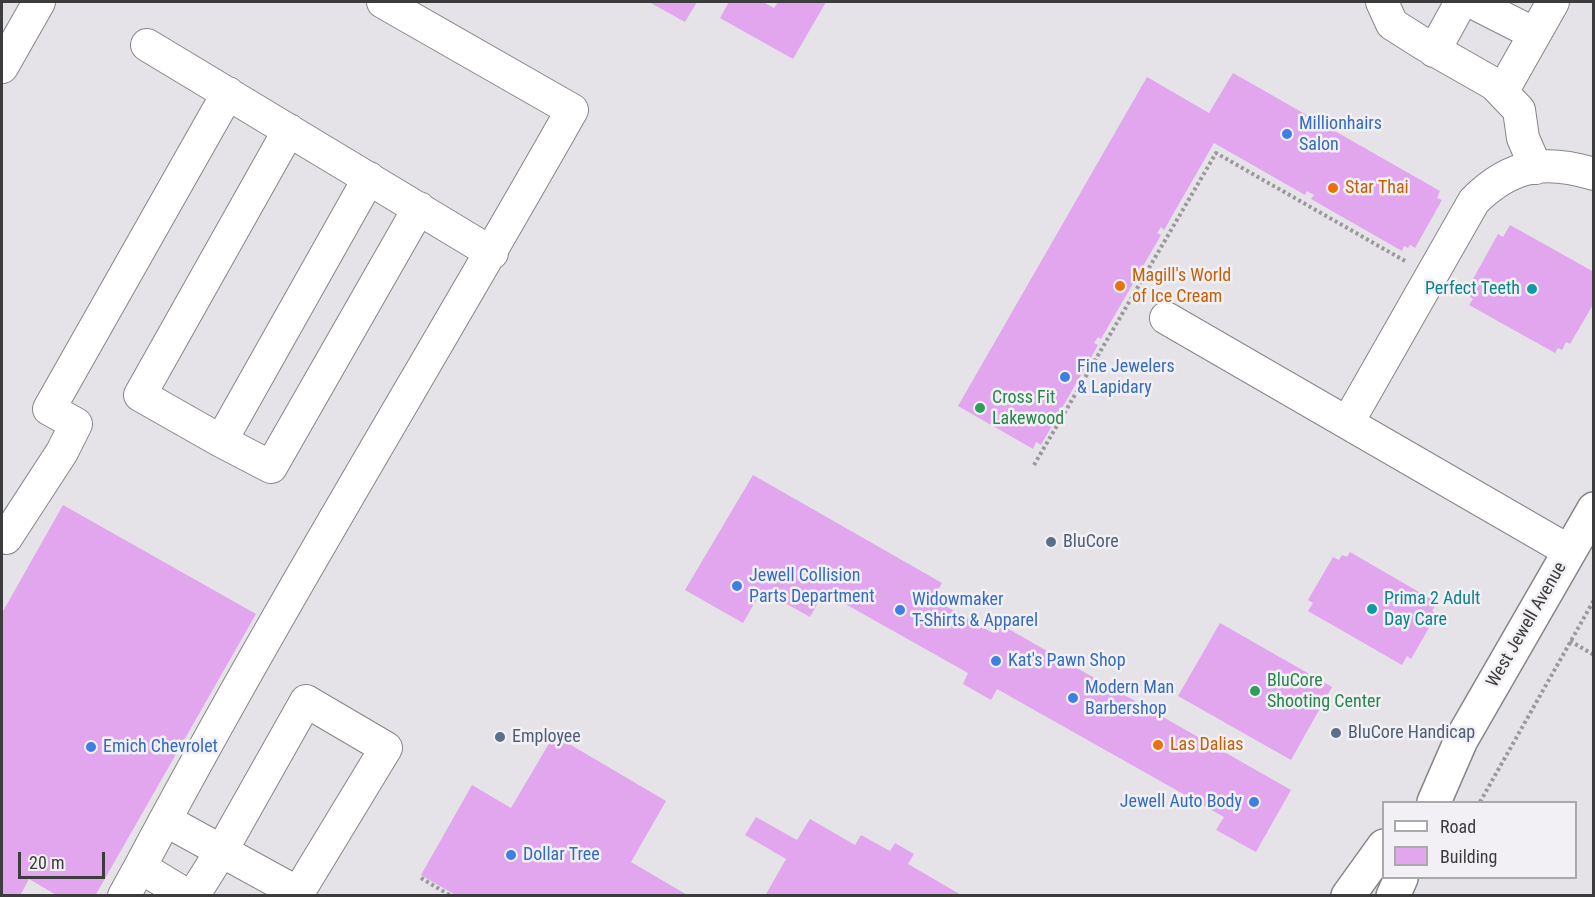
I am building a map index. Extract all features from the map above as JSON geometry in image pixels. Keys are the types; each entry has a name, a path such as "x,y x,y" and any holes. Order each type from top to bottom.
{"main road":[{"name":"West Jewell Avenue","path":"1434,801 1461,740 1593,509"},
{"name":"West Jewell Avenue","path":"1417,801 1461,740"},
{"path":"1348,896 1382,847"},
{"path":"1393,896 1401,879"}],"street":[{"path":"2,67 39,2"},
{"path":"124,896 274,625 492,253 572,110 383,2"},
{"path":"1382,2 1392,24 1434,51 1494,84 1519,110 1522,138 1536,168"},
{"path":"1434,51 1461,2"},
{"path":"1472,2 1535,34"},
{"path":"1502,92 1553,2"},
{"path":"147,45 492,253"},
{"path":"2,535 6,538 62,452 76,424 49,409 228,93"},
{"path":"289,130 140,394 271,467 419,208"},
{"path":"1348,422 1474,201 1511,172 1557,166 1593,174"},
{"path":"221,441 369,178"},
{"path":"1166,318 1569,551"},
{"path":"165,820 222,850 298,893 386,748 306,700 222,850 193,896"},
{"path":"140,867 188,896"}],"path":[{"path":"1034,465 1216,153 1408,263"},
{"path":"1481,801 1593,600"},
{"path":"1570,641 1593,655"},
{"path":"421,878 451,896"}],"building":[{"path":"649,2 697,2 685,22"},
{"path":"729,2 763,2 774,8 778,2 826,2 793,59 720,18"},
{"path":"1233,73 1440,191 1437,198 1442,200 1415,248 1410,245 1408,248 1404,246 1402,251 1311,199 1314,195 1307,191 1305,195 1214,143 1164,230 1161,227 1157,233 1161,235 1101,339 1098,337 1094,343 1098,345 1041,445 1036,442 1033,449 958,406 1147,77 1209,113"},
{"name":"Perfect Teeth","path":"1510,225 1594,272 1594,303 1570,344 1566,342 1562,350 1558,348 1555,353 1469,305 1473,299 1470,297 1473,291 1468,288 1498,234 1503,237"},
{"path":"753,475 942,583 933,599 993,633 998,623 1291,790 1256,852 1216,830 1224,817 997,689 991,700 963,684 968,673 824,592 810,617 762,590 743,623 685,590"},
{"name":"Emich Chevrolet","path":"63,505 256,614 95,896 58,896 29,879 20,896 2,896 2,613"},
{"name":"Prima 2 Adult Day Care","path":"1350,552 1431,599 1429,603 1435,606 1432,611 1437,614 1411,659 1407,656 1402,665 1308,611 1313,603 1308,600 1333,557 1339,560 1342,555 1347,557"},
{"name":"BluCore Shooting Center","path":"1220,623 1332,687 1291,760 1178,696"},
{"path":"554,735 666,801 631,862 689,896 457,896 421,875 472,785 511,808"},
{"path":"756,817 797,840 810,819 855,845 861,835 890,851 895,843 914,854 908,864 963,896 765,896 786,859 745,835"}],"place":[{"name":"Millionhairs Salon","path":"1287,134"},
{"name":"Star Thai","path":"1333,188"},
{"name":"Magill's World of Ice Cream","path":"1120,286"},
{"name":"Perfect Teeth","path":"1532,289"},
{"name":"Fine Jewelers & Lapidary","path":"1065,377"},
{"name":"Cross Fit Lakewood","path":"980,408"},
{"name":"BluCore","path":"1051,542"},
{"name":"Jewell Collision Parts Department","path":"737,586"},
{"name":"Prima 2 Adult Day Care","path":"1372,609"},
{"name":"Widowmaker T-Shirts & Apparel","path":"900,610"},
{"name":"Kat's Pawn Shop","path":"996,661"},
{"name":"BluCore Shooting Center","path":"1255,691"},
{"name":"Modern Man Barbershop","path":"1073,698"},
{"name":"BluCore Handicap","path":"1336,733"},
{"name":"Employee","path":"500,737"},
{"name":"Las Dalias","path":"1158,745"},
{"name":"Emich Chevrolet","path":"91,747"},
{"name":"Jewell Auto Body","path":"1254,802"},
{"name":"Dollar Tree","path":"511,855"}]}
